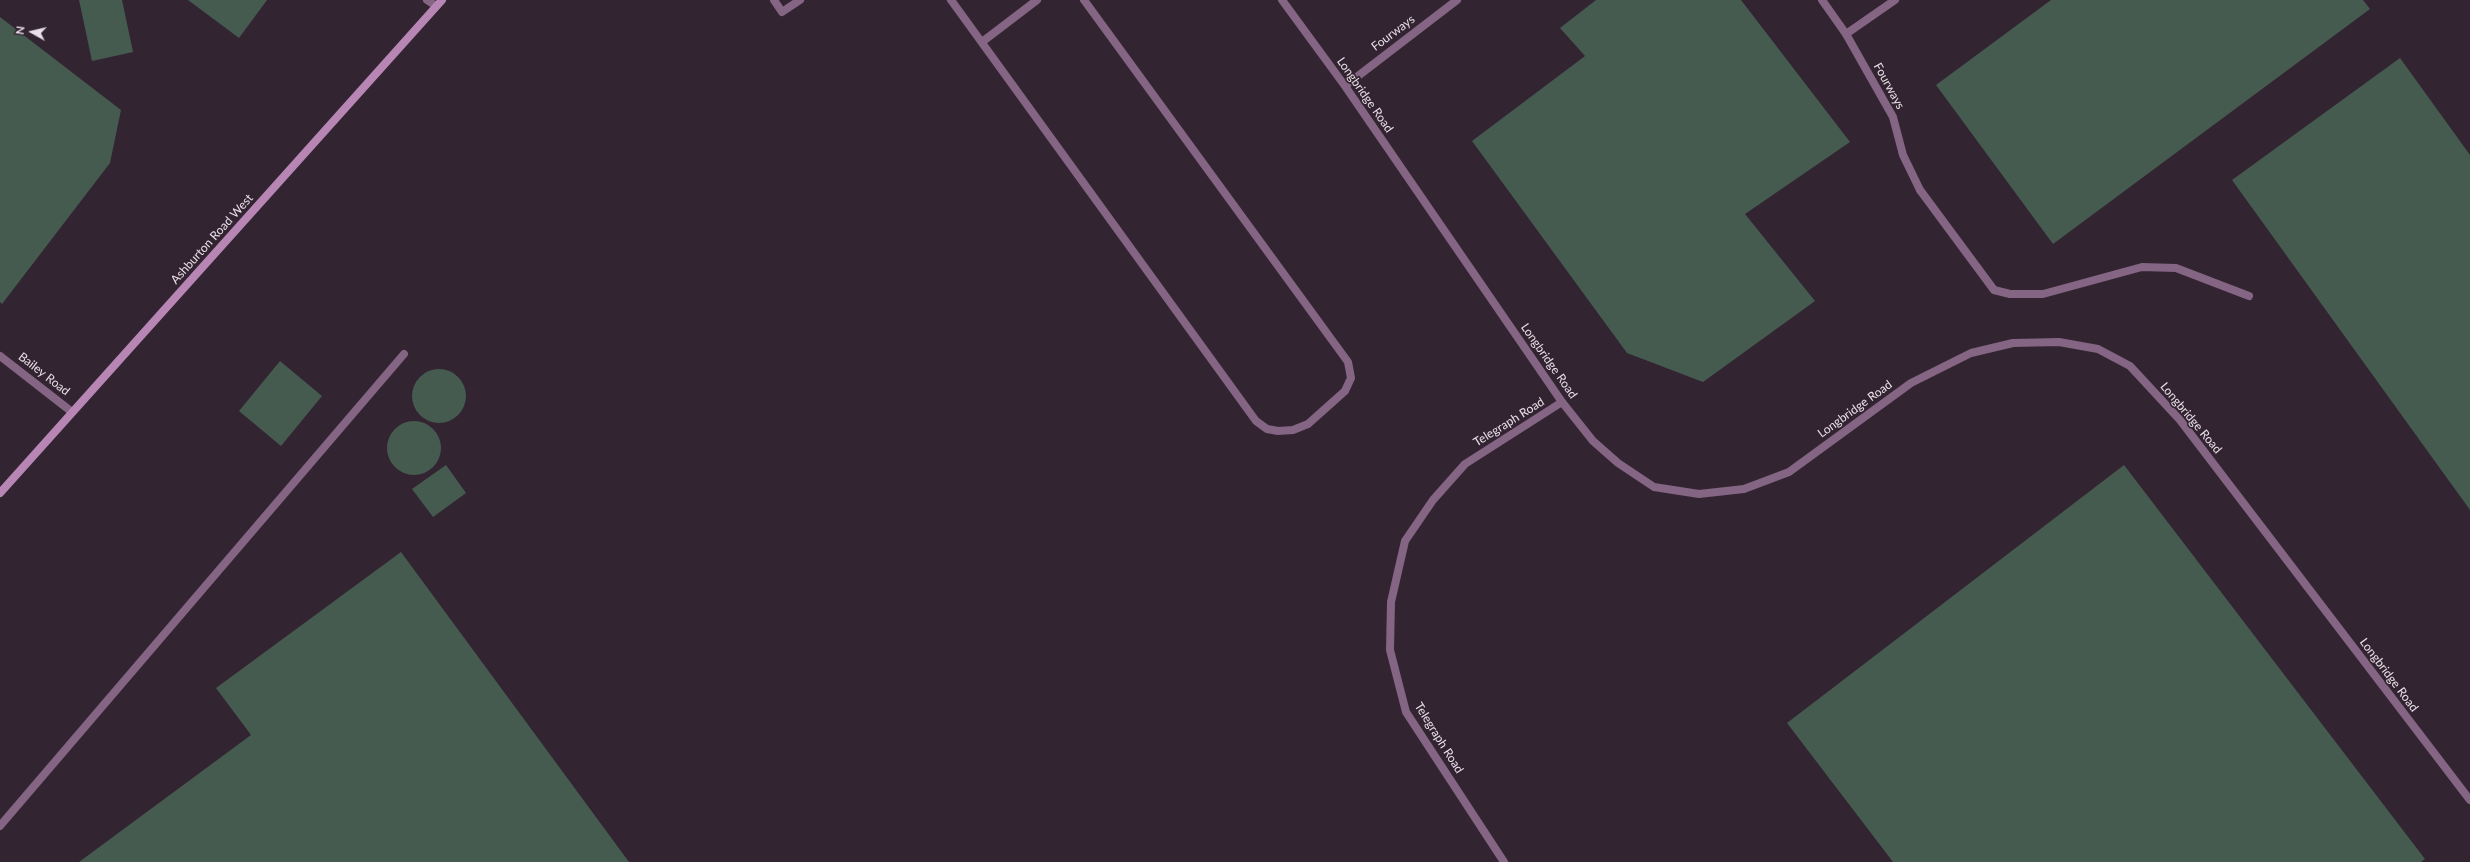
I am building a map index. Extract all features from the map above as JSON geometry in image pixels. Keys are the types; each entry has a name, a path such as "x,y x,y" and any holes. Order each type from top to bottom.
{"main road":[{"name":"Ashburton Road West","path":"0,494 439,3"}],"street":[{"path":"428,0 439,3"},
{"path":"774,0 782,12 800,0"},
{"path":"951,0 1256,421 1267,429 1278,431 1293,430 1308,424 1345,391 1351,378 1348,362 1084,0"},
{"path":"982,42 1037,0"},
{"name":"Longbridge Road","path":"1282,0 1345,86 1562,402 1593,441 1618,463 1654,487 1707,493 1744,489 1789,472 1912,383 1970,353 2013,343 2059,342 2098,349 2130,366 2180,420 2470,800"},
{"name":"Fourways","path":"1345,86 1457,0"},
{"name":"Fourways","path":"1822,0 1846,34 1893,117 1903,155 1920,190 1994,290 2010,294 2043,294 2142,268 2176,268 2249,296"},
{"path":"1846,34 1895,0"},
{"path":"0,826 404,354"},
{"name":"Bailey Road","path":"0,356 72,412"},
{"name":"Telegraph Road","path":"1504,862 1406,712 1390,650 1391,602 1405,541 1433,500 1465,464 1562,402"}],"building":[{"path":"79,0 122,0 133,52 92,61"},
{"path":"188,0 267,0 239,38"},
{"path":"1596,0 1741,0 1850,142 1745,214 1815,301 1703,382 1627,353 1472,141 1585,56 1560,28"},
{"path":"2051,0 2363,0 2370,9 2053,244 1936,85"},
{"path":"0,17 121,110 110,163 2,304 0,302"},
{"path":"2400,58 2470,155 2470,510 2232,180"},
{"path":"280,361 322,396 281,446 239,411"},
{"path":"434,369 444,369 454,373 462,381 466,391 466,401 462,411 454,419 444,423 434,423 424,419 416,411 412,401 412,391 416,381 424,373"},
{"path":"409,421 419,421 429,425 437,433 441,443 441,453 437,463 429,471 419,475 409,475 399,471 391,463 387,453 387,443 391,433 399,425"},
{"path":"446,465 466,493 433,517 412,489"},
{"path":"2124,465 2425,859 2421,862 1893,862 1787,723"},
{"path":"401,552 629,862 79,862 251,735 216,688"}]}
